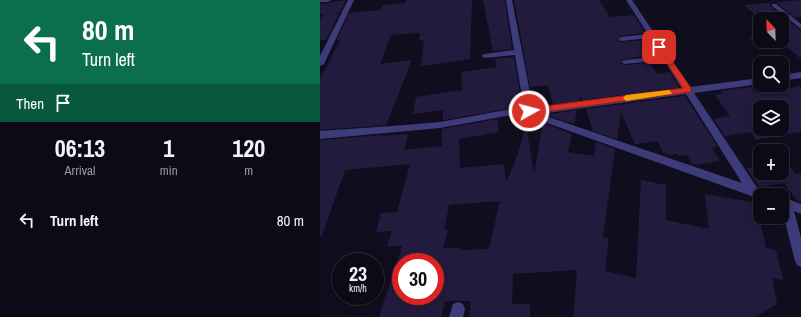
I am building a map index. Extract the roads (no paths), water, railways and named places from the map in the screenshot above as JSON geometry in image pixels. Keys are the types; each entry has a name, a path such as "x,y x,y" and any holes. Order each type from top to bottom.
{"street":[{"path":"320,0 328,0"},
{"path":"320,64 351,0"},
{"path":"509,0 529,111"},
{"path":"629,0 666,58 754,188"},
{"path":"774,5 801,27"},
{"path":"621,40 652,36"},
{"path":"320,43 330,43"},
{"path":"485,56 519,52"},
{"path":"625,62 666,58"},
{"path":"789,77 801,75"},
{"path":"513,114 753,82"},
{"path":"320,134 405,129 440,125 506,113 537,116 753,192"},
{"path":"789,205 801,209"},
{"path":"789,220 801,261"}]}
